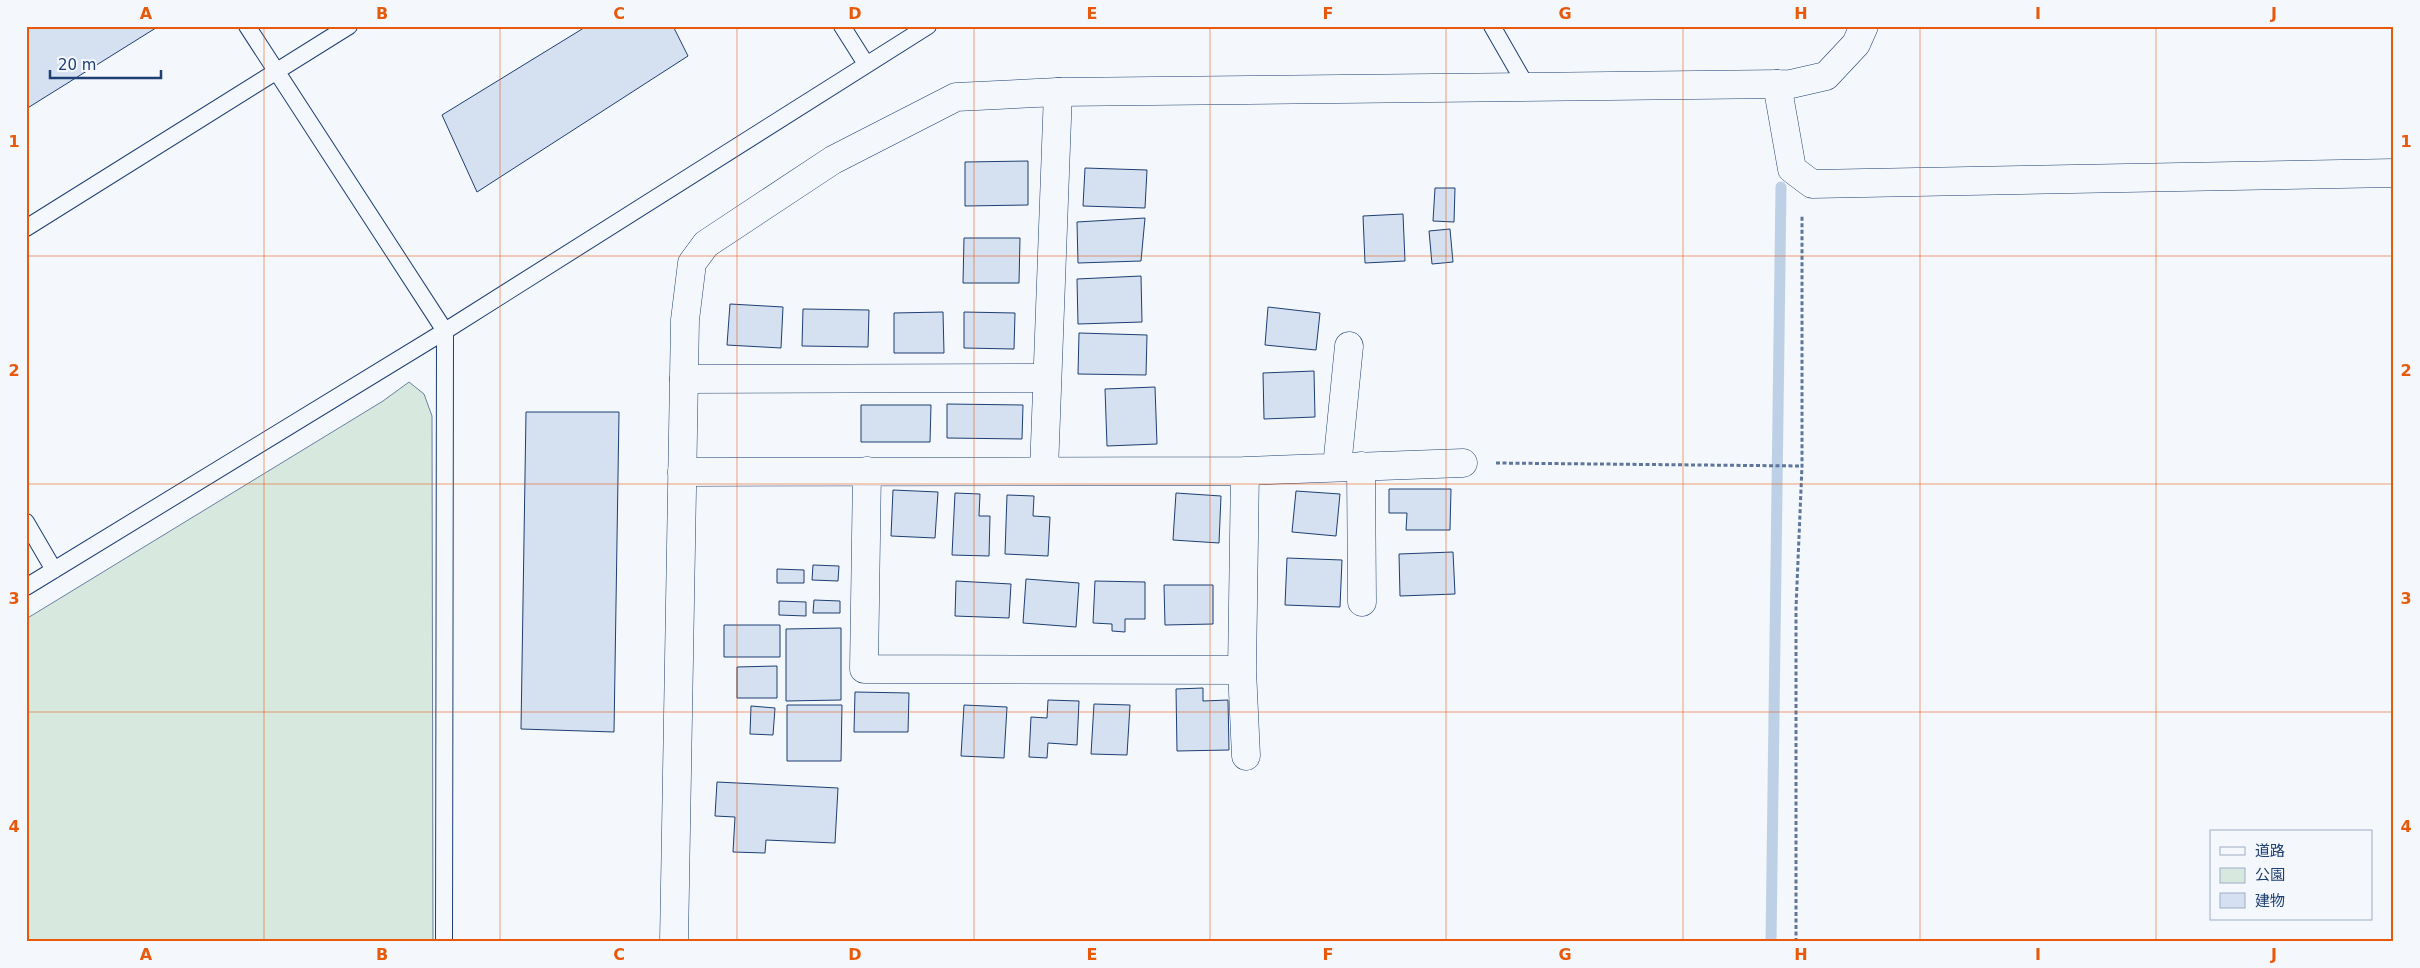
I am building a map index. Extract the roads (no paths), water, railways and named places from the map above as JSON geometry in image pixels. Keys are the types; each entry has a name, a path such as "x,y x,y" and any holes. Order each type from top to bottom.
{"street":[{"path":"674,942 685,320 692,263 706,244 833,160 956,97 1058,92 1790,84 1826,76 1856,44 1864,26"},
{"path":"1777,84 1792,169 1812,184 2394,174"},
{"path":"1044,471 1058,92"},
{"path":"1349,346 1349,467 1362,602"},
{"path":"684,379 1047,378"},
{"path":"682,472 1245,471 1463,463"},
{"path":"867,471 864,669 1242,670"},
{"path":"1245,471 1242,670 1246,756"}],"lane":[{"path":"247,26 445,331 444,942"},
{"path":"26,228 349,26"},
{"path":"842,26 866,64"},
{"path":"26,587 445,331 928,26"},
{"path":"1492,26 1527,87"},
{"path":"26,522 54,570"}],"waterway":[{"path":"1771,942 1781,187"}]}
